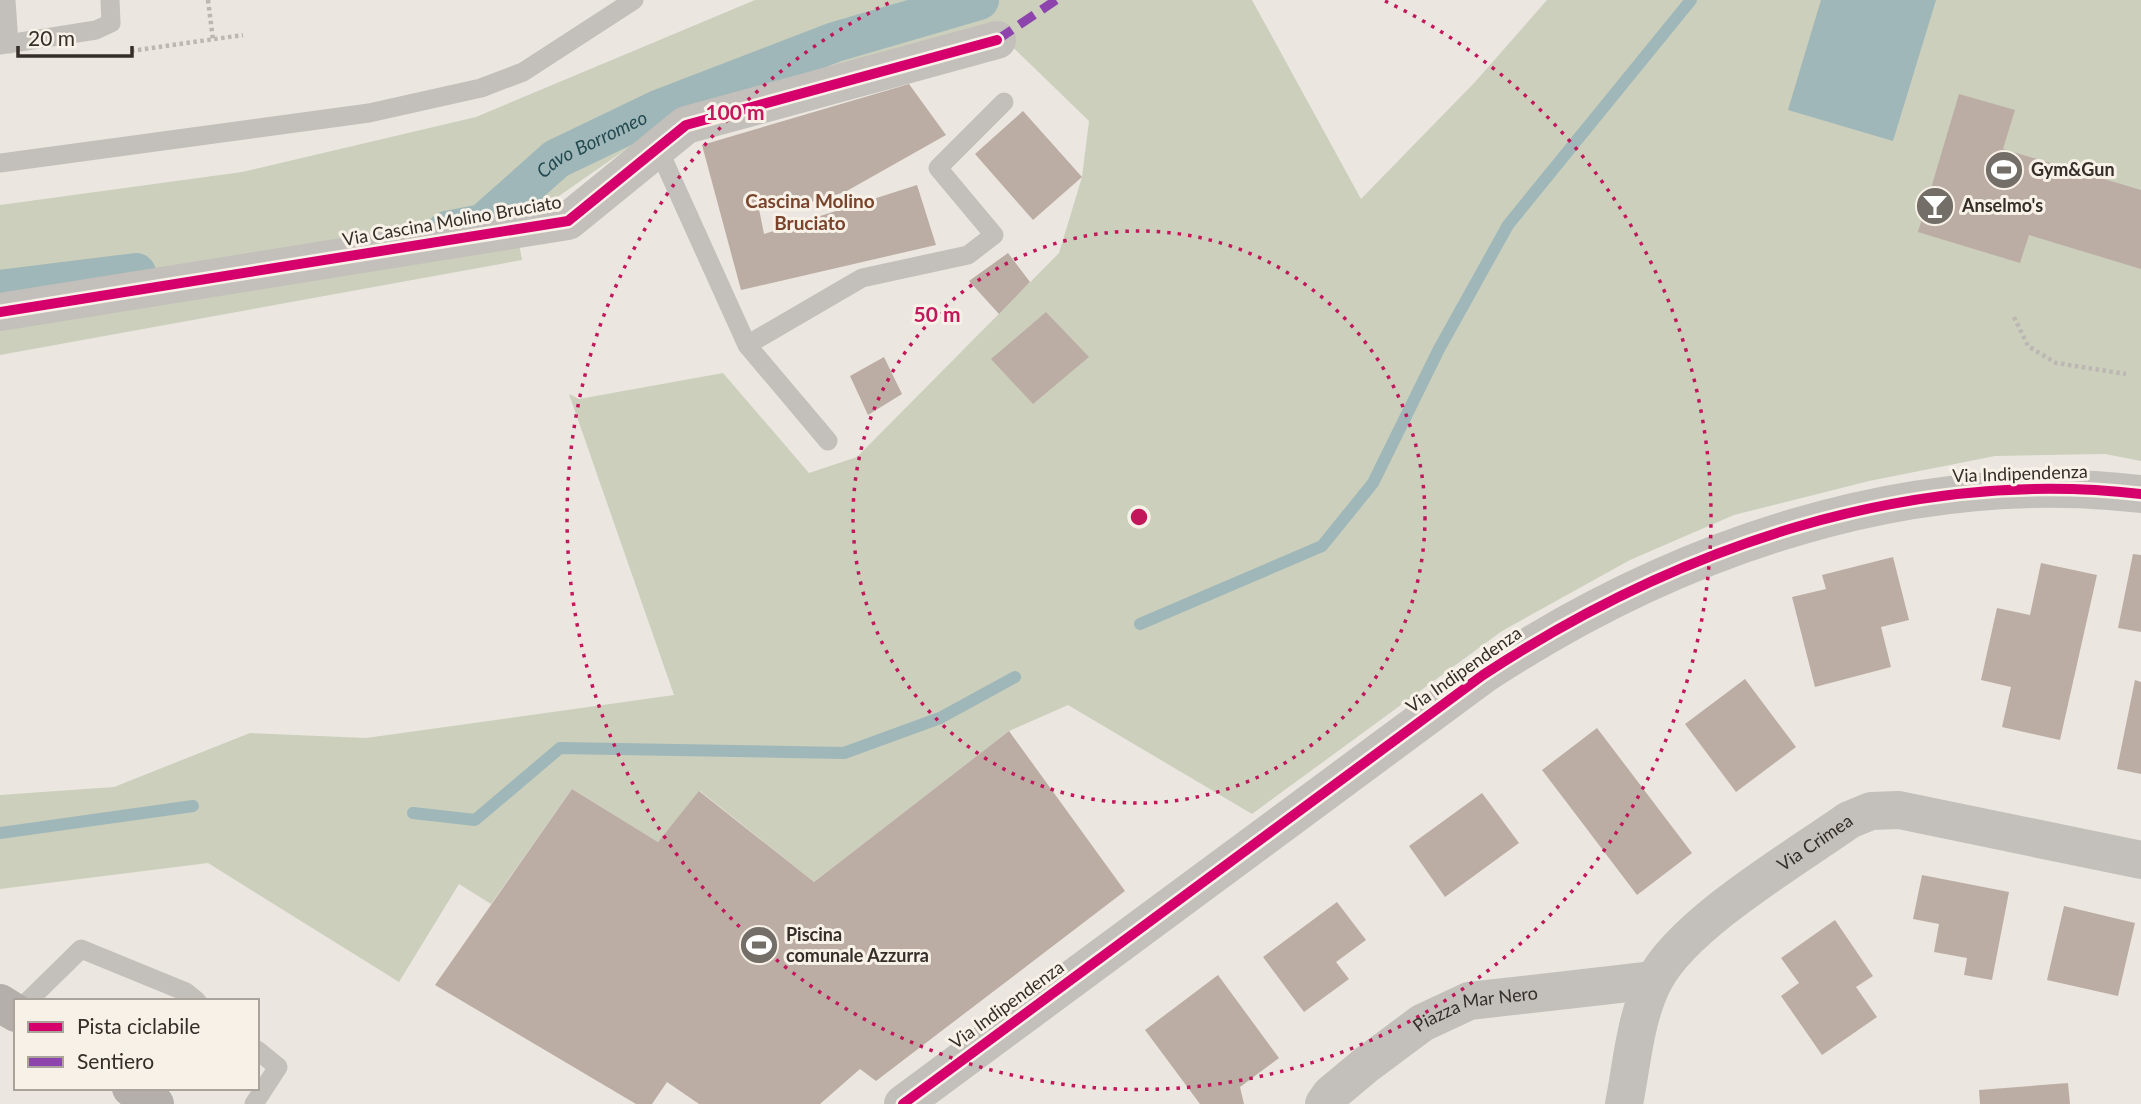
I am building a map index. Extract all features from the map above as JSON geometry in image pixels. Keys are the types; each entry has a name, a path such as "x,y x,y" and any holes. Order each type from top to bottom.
{"main road":[{"path":"134,1090 155,1104"}],"street":[{"name":"Via Cascina Molino Bruciato","path":"0,312 568,221 686,125 997,40"},
{"name":"Via Indipendenza","path":"903,1104 1483,675 1547,633 1730,547 1833,516 1946,494 2084,488 2141,494"},
{"name":"Via Crimea","path":"1625,1104 1644,1005 1654,980 1672,953 1703,924 1849,820 1871,811 1899,810 2141,860"},
{"name":"Piazza Mar Nero","path":"1324,1104 1331,1094 1422,1023 1469,1001 1654,980"}],"lane":[{"path":"6,0 5,45 96,30 111,23 110,0"},
{"path":"0,163 369,113 481,88 523,72 634,0"},
{"path":"747,345 862,278 968,255 994,235 938,168 1004,102"},
{"path":"658,148 747,345 828,441"},
{"path":"30,999 81,949 187,992 195,999"},
{"path":"254,1104 278,1067 259,1052"}],"path":[{"path":"208,0 213,40"},
{"path":"131,51 243,35"},
{"path":"2014,317 2028,346 2056,363 2126,374"}],"green space":[{"path":"755,0 1252,0 1361,199 1475,82 1547,0 2141,0 2141,461 2105,454 1995,456 1869,481 1734,515 1630,560 1502,631 1252,814 1068,705 1009,731 814,882 700,791 658,842 572,789 491,904 459,884 399,982 208,863 0,889 0,795 114,787 250,733 366,738 674,695 569,394 579,399 723,373 809,473 857,457 1059,253 1082,177 1089,121 992,27 668,120 516,226 522,260 0,355 0,205 242,172 476,117"}],"water":[{"path":"1821,0 1936,0 1893,141 1788,110"}],"building":[{"path":"909,84 946,135 845,192 790,208 759,209 764,234 917,185 936,245 741,290 702,145"},
{"name":"Gym&Gun","path":"1959,94 2015,110 2003,149 2141,190 2141,269 2029,235 2020,263 1918,232"},
{"path":"1023,111 1082,177 1033,220 975,154"},
{"path":"1008,253 1030,282 999,314 969,281"},
{"path":"1046,312 1089,357 1033,404 991,359"},
{"path":"884,357 902,394 868,415 850,376"},
{"path":"2133,554 2141,555 2141,632 2118,628"},
{"path":"1893,557 1909,620 1881,627 1891,667 1815,687 1792,597 1826,589 1822,575"},
{"path":"2041,563 2097,575 2060,740 2002,727 2011,687 1981,680 1997,608 2030,615"},
{"path":"1745,679 1796,747 1736,792 1685,724"},
{"path":"2135,680 2141,682 2141,774 2117,769"},
{"path":"1597,728 1692,853 1637,895 1542,770"},
{"name":"Piscina comunale Azzurra","path":"1009,731 1125,891 876,1081 860,1069 820,1104 699,1104 667,1082 652,1104 636,1104 435,985 572,789 658,842 699,791 814,882"},
{"path":"1482,793 1519,843 1445,897 1409,846"},
{"path":"1922,875 2009,892 1992,980 1964,975 1967,958 1934,952 1939,924 1913,919"},
{"path":"1337,902 1366,940 1336,962 1349,979 1304,1012 1263,957"},
{"path":"2064,906 2135,923 2118,996 2047,980"},
{"path":"1835,920 1873,976 1856,987 1877,1017 1822,1055 1781,996 1799,983 1781,958"},
{"path":"1218,975 1279,1058 1240,1087 1244,1104 1200,1104 1145,1030"},
{"path":"2068,1083 2070,1104 1980,1104 1979,1090"}],"waterway":[{"name":"Cavo Borromeo","path":"447,231 483,224 556,159 658,110 835,42 979,0"},
{"path":"1140,624 1322,546 1373,483 1439,349 1508,225 1691,0"},
{"name":"Cavo Borromeo","path":"0,290 136,273"},
{"path":"413,813 475,820 560,748 844,753 940,718 1015,677"},
{"path":"0,833 193,806"}],"marked path":[{"path":"997,40 1056,0"}],"cycle path":[{"path":"0,312 568,221 686,125 997,40"},
{"path":"903,1104 1483,675 1557,630 1634,589 1715,555 1797,527 1881,506 1967,493 2054,489 2141,494"}],"place":[{"name":"Gym&Gun","path":"2004,170"},
{"name":"Anselmo's","path":"1935,206"},
{"name":"Piscina comunale Azzurra","path":"759,945"}],"district":[{"name":"Cascina Molino Bruciato","path":"810,212"}]}
